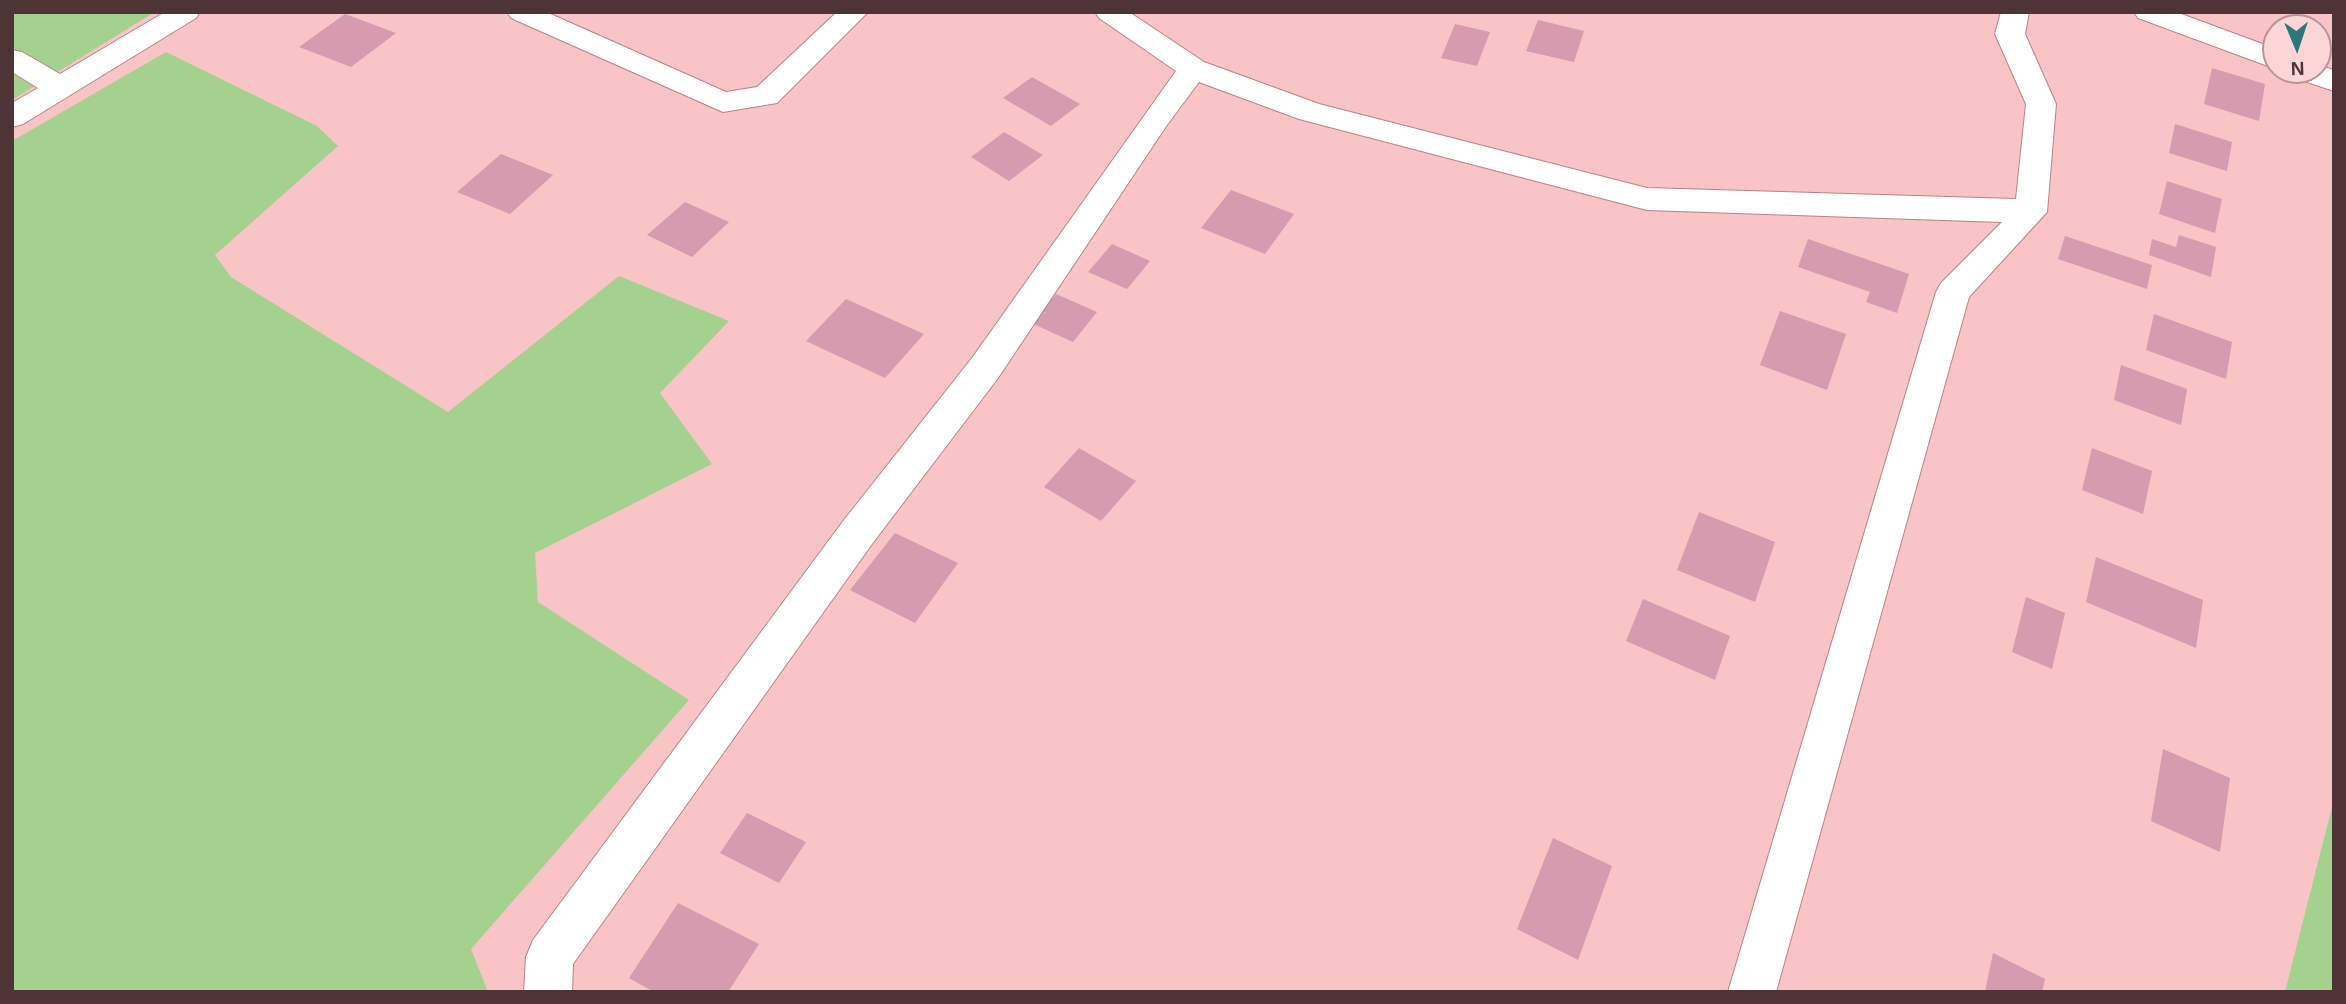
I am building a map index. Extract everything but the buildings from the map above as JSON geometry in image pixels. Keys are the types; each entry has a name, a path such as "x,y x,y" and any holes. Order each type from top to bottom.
{"street":[{"path":"12,117 186,12"},
{"path":"521,12 723,102 766,96 854,12"},
{"path":"1109,12 1193,69 1310,112 1647,199 2031,212"},
{"path":"1752,992 1953,292 2031,212 2041,104 2010,34 2015,12"},
{"path":"2148,12 2262,55"},
{"path":"12,59 61,88"},
{"path":"548,992 550,957 858,532 985,368 1156,118 1193,69"}],"green space":[{"path":"12,12 155,12 12,100"},
{"path":"166,52 317,126 338,146 215,255 231,277 448,412 619,276 729,321 660,393 712,464 535,553 538,602 689,700 471,949 488,992 12,992 12,141"},
{"path":"2334,799 2334,992 2285,992"}]}
